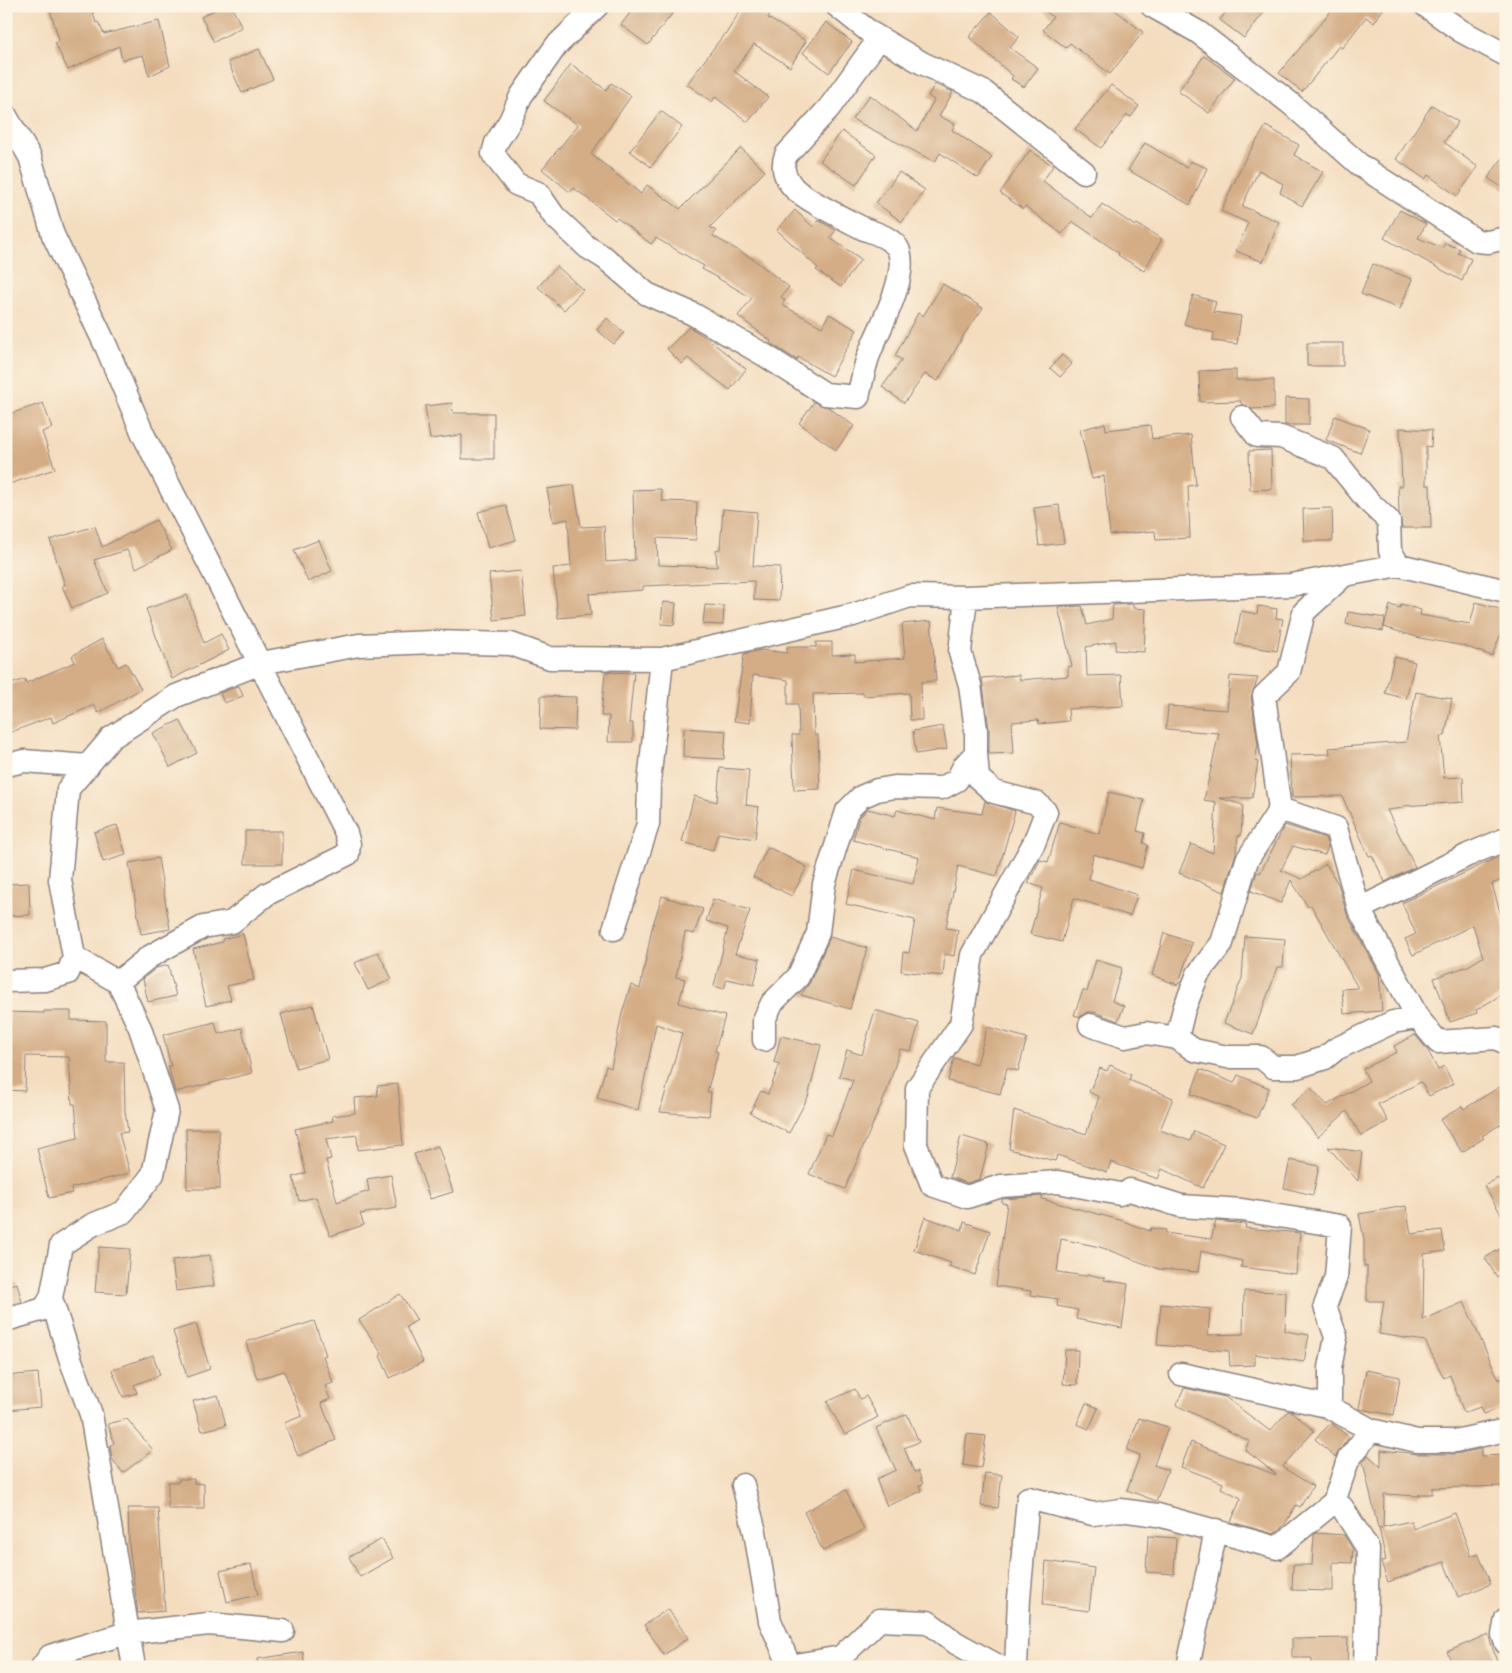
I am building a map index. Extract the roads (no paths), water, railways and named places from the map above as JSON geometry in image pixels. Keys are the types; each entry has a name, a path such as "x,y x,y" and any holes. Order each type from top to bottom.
{"street":[{"path":"596,6 556,46 526,89 496,143 494,154 516,184 538,193 554,216 587,247 605,258 647,294 693,314 766,356 825,394 858,397 869,355 898,282 900,263 898,249 889,240 861,227 793,188 784,174 783,163 786,155 829,108 873,47 874,39 871,33"},
{"path":"837,6 871,33 922,62 984,92 1084,172"},
{"path":"1152,6 1198,32 1290,103 1360,166 1477,240 1488,242 1506,238"},
{"path":"1426,6 1461,31 1506,55"},
{"path":"6,116 30,157 53,235 106,346 143,434 261,663 350,844 348,854 268,894 232,922 203,927 148,957 118,982"},
{"path":"1242,418 1257,436 1281,437 1333,458 1368,501 1389,521 1390,551 1399,565"},
{"path":"6,981 45,980 68,973 74,957 60,880 68,789 111,738 176,696 261,663 359,645 434,642 511,644 550,658 662,659 854,615 910,596 966,597 1291,585 1399,565 1506,592"},
{"path":"1177,1038 1184,1009 1198,974 1222,943 1247,860 1280,809 1264,696 1289,672 1304,612 1342,577"},
{"path":"1291,585 1304,612"},
{"path":"966,597 960,652 970,685 976,730 978,778 994,792 1037,803 1046,812 1034,843 972,955 962,1024 918,1088 916,1145 932,1185 967,1197 1001,1186 1058,1182 1125,1192 1181,1206 1242,1210 1340,1226 1336,1277 1325,1306 1336,1337 1330,1368 1330,1398 1327,1406"},
{"path":"614,929 648,824 649,783 662,659"},
{"path":"764,1040 764,1020 772,1004 798,978 818,933 824,884 847,811 861,797 877,790 895,787 942,788 957,780 964,766 976,754"},
{"path":"6,765 24,761 88,766"},
{"path":"1280,809 1336,828 1359,909 1418,1018 1438,1042 1496,1038 1506,1043"},
{"path":"1359,909 1468,855 1506,839"},
{"path":"6,1320 44,1309 51,1298 61,1245 92,1225 124,1212 154,1174 167,1110 140,1028 118,982 74,957"},
{"path":"1090,1025 1125,1037 1146,1033 1177,1038 1194,1050 1227,1057 1261,1057 1273,1067 1297,1067 1325,1058 1336,1049 1393,1022 1418,1018"},
{"path":"51,1298 71,1361 91,1414 134,1667"},
{"path":"1181,1374 1327,1406 1371,1430 1417,1441 1454,1441 1506,1430"},
{"path":"1016,1667 1019,1598 1028,1498 1077,1512 1093,1514 1120,1510 1158,1515 1277,1548 1334,1502 1348,1460 1371,1430"},
{"path":"743,1486 755,1532 770,1621 790,1666 841,1658 880,1620 928,1622 956,1643 1000,1667"},
{"path":"1334,1502 1342,1507 1368,1549 1365,1667"},
{"path":"1188,1667 1216,1530"},
{"path":"1506,1618 1503,1635 1506,1643"},
{"path":"42,1667 50,1656 128,1633 209,1624 283,1631"}]}
